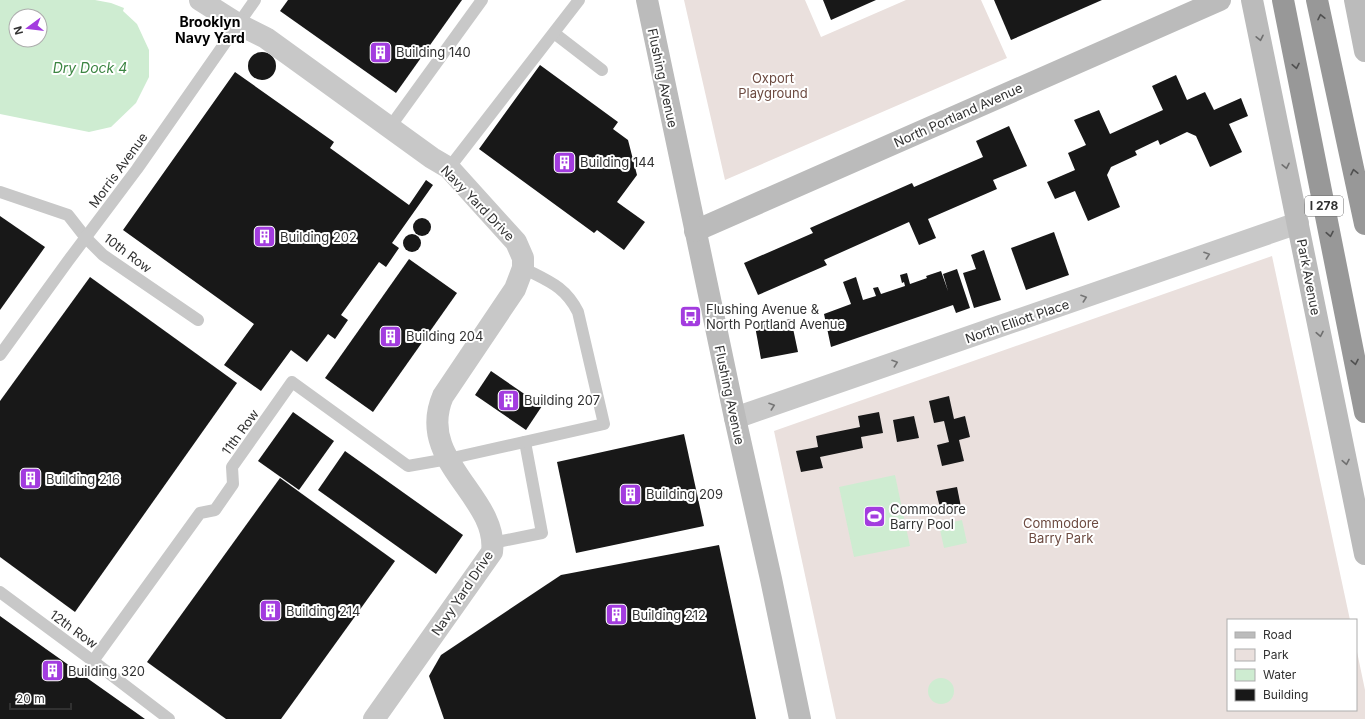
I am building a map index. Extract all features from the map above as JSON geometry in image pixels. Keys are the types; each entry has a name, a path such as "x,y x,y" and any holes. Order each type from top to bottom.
{"highway":[{"name":"I 278","path":"1283,0 1365,412"},
{"name":"I 278","path":"1317,0 1365,224"}],"main road":[{"name":"Flushing Avenue","path":"647,0 800,719"},
{"name":"North Portland Avenue","path":"696,231 1220,0"},
{"name":"Park Avenue","path":"1252,0 1362,530 1365,554"},
{"path":"1355,0 1365,51"}],"street":[{"name":"Navy Yard Drive","path":"200,0 238,24 266,38 449,168 516,242 522,252 523,268 515,289 443,396 437,418 438,432 448,459 483,514 490,532 492,552 374,719"},
{"name":"North Elliott Place","path":"735,418 1298,223"}],"lane":[{"name":"Morris Avenue","path":"0,355 137,169 255,0"},
{"path":"390,127 482,0"},
{"path":"449,168 579,0"},
{"path":"554,33 602,70"},
{"name":"10th Row","path":"0,192 68,215 86,238 103,255 198,320"},
{"path":"448,459 604,424 578,312 574,304 561,288 523,268"},
{"name":"11th Row","path":"94,661 200,513 214,510 233,484 232,467 292,382 408,466 448,459"},
{"path":"492,543 542,533 525,442"},
{"name":"12th Row","path":"0,592 94,661 169,719"}],"green space":[{"name":"Oxport Playground","path":"684,0 805,0 821,37 906,0 981,0 1007,58 725,180"},
{"name":"Commodore Barry Park","path":"1272,256 1350,619 1227,619 1227,711 1357,711 1357,652 1365,690 1365,719 836,719 774,431"}],"water":[{"name":"Dry Dock 4","path":"0,0 95,0 111,3 124,8 123,11 137,24 149,50 149,77 136,103 111,127 89,132 0,114"},
{"name":"Commodore Barry Pool","path":"895,475 910,546 854,557 839,487"},
{"path":"962,520 967,543 944,548 939,525"},
{"path":"941,678 950,682 954,691 950,700 941,704 932,700 928,691 932,682"}],"building":[{"name":"Building 140","path":"288,0 462,0 396,93 280,11"},
{"path":"823,0 876,0 831,20"},
{"path":"994,0 1102,0 1011,40"},
{"path":"262,52 272,56 276,66 272,76 262,80 252,76 248,66 252,56"},
{"name":"Building 144","path":"540,65 618,122 613,129 628,140 637,175 617,202 645,222 624,250 597,230 594,233 479,149"},
{"name":"Building 202","path":"235,72 334,142 330,148 409,205 426,180 433,185 392,243 399,248 386,267 379,262 341,315 348,320 335,339 328,334 307,362 291,350 261,391 224,365 254,324 123,230"},
{"path":"1176,75 1187,100 1205,92 1214,110 1241,98 1248,116 1229,124 1242,152 1210,167 1196,136 1187,132 1160,145 1158,140 1135,151 1137,155 1111,167 1107,175 1120,207 1088,221 1075,191 1055,199 1047,182 1075,170 1068,153 1086,145 1074,120 1099,110 1110,134 1163,110 1152,86"},
{"path":"1009,126 1027,166 993,180 997,189 928,219 936,238 919,245 909,222 824,260 827,265 758,295 744,263 813,233 810,228 912,183 914,187 983,157 976,141"},
{"path":"0,216 45,247 0,310"},
{"path":"422,218 428,221 431,227 428,233 422,236 416,233 413,227 416,221"},
{"path":"1054,232 1069,275 1026,290 1011,248"},
{"path":"412,234 418,237 421,243 418,249 412,252 406,249 403,243 406,237"},
{"path":"984,250 1001,300 974,308 963,273 976,269 971,255"},
{"name":"Building 204","path":"409,259 457,293 373,412 325,378"},
{"path":"957,269 970,308 956,313 953,305 831,347 824,314 851,304 843,282 856,277 863,300 876,296 873,288 878,287 881,294 905,286 904,282 902,283 900,275 907,273 910,284 941,271 948,291 943,274"},
{"path":"90,277 237,383 75,612 0,557 0,401"},
{"path":"791,319 798,352 761,359 755,326"},
{"name":"Building 207","path":"491,371 542,406 526,430 475,395"},
{"path":"949,396 954,419 965,416 970,437 959,440 964,461 942,466 937,445 949,442 944,421 934,423 929,401"},
{"path":"293,412 334,441 299,490 258,461"},
{"path":"879,412 883,433 861,437 863,448 820,457 823,468 801,472 796,451 818,447 816,436 860,427 858,416"},
{"path":"914,416 919,438 897,442 893,420"},
{"name":"Building 209","path":"684,434 704,526 576,553 557,462"},
{"path":"345,451 463,535 436,574 318,490"},
{"name":"Building 214","path":"280,478 395,561 281,719 226,719 147,662"},
{"path":"957,487 961,507 941,512 936,491"},
{"name":"Building 212","path":"719,545 756,719 444,719 429,676 441,655 561,575"},
{"name":"Building 320","path":"0,616 46,649 145,719 0,719"}],"place":[{"name":"Building 140","path":"381,52"},
{"name":"Building 144","path":"565,162"},
{"name":"Building 202","path":"264,237"},
{"name":"Flushing Avenue & North Portland Avenue","path":"691,316"},
{"name":"Building 204","path":"391,336"},
{"name":"Building 207","path":"509,400"},
{"name":"Building 216","path":"30,479"},
{"name":"Building 209","path":"630,494"},
{"name":"Commodore Barry Pool","path":"874,516"},
{"name":"Building 214","path":"271,611"},
{"name":"Building 212","path":"617,615"},
{"name":"Building 320","path":"53,671"}],"district":[{"name":"Brooklyn Navy Yard","path":"210,30"}]}
